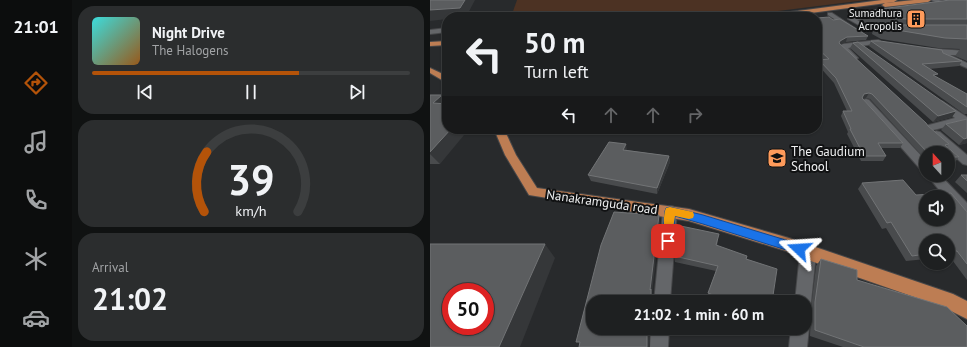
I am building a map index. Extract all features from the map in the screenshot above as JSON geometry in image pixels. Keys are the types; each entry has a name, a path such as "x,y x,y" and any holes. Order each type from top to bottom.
{"main road":[{"path":"801,12 894,0"},
{"path":"822,15 928,0"},
{"path":"430,44 442,43"},
{"path":"430,49 442,45"},
{"path":"430,70 442,77"},
{"name":"Nanakramguda road","path":"501,134 511,155 533,192 689,215 789,245 808,253 946,300 967,310"}],"street":[{"path":"933,7 951,5 934,0"},
{"path":"877,1 888,5"},
{"path":"830,14 863,35 882,43 846,45 843,47 860,63"},
{"path":"888,14 851,19 871,30 893,32"},
{"path":"430,32 442,31"},
{"path":"858,44 870,53"},
{"path":"916,49 938,52 967,53"},
{"path":"938,52 967,66"},
{"path":"933,97 966,119"},
{"path":"866,102 919,160"},
{"path":"966,119 927,126 967,162"},
{"path":"939,182 967,212"},
{"path":"663,295 670,211"},
{"path":"804,295 808,253"},
{"path":"658,347 659,335"},
{"path":"798,347 799,335"}],"shaded area":[{"path":"517,0 866,0 769,12 513,12"}],"building":[{"path":"430,0 465,0 460,8 430,10"},
{"path":"950,0 967,0 967,19 906,19 876,17 865,11"},
{"path":"829,17 833,20 840,19 868,36 847,37 839,43 949,144 945,145 946,146 921,146 872,94 869,93 864,94 862,98 903,143 878,143 886,156 864,156 850,129 843,111 852,111 836,78 822,63 822,60 829,59 822,53 822,18"},
{"path":"876,23 906,25 967,25 967,39 945,38 885,28"},
{"path":"871,41 942,50 943,53 962,61 922,64 938,74 933,75 967,94 967,107"},
{"path":"858,42 956,111 938,116 853,43"},
{"path":"430,95 442,95 433,103 442,104 442,134 446,134 430,152"},
{"path":"967,119 967,138 964,139 946,124"},
{"path":"609,142 626,144 623,150 669,156 657,188 588,175"},
{"path":"961,175 967,175 967,181"},
{"path":"903,180 916,195 919,195 919,226 955,226 955,198 967,212 967,264 957,251 955,251 955,234 919,234 919,255 912,256 891,222 887,223 862,183"},
{"path":"614,212 659,215 650,290 651,289 651,295 588,295 601,245"},
{"path":"676,225 719,234 716,245 747,256 746,259 777,269 773,295 713,295 708,293 718,266 674,256"},
{"path":"430,244 545,244 499,347 430,347"},
{"path":"821,259 857,270 857,280 947,307 967,326 967,347 864,347 815,330 815,302"},
{"path":"586,303 586,335 647,335 647,347 579,347 580,342 576,342"}],"slow traffic":[{"path":"669,225 670,211 689,215"}],"place":[{"name":"Sumadhura Acropolis","path":"916,19"},
{"name":"The Gaudium School","path":"777,158"}],"route":[{"path":"668,241 670,211 703,219 799,249"}]}
